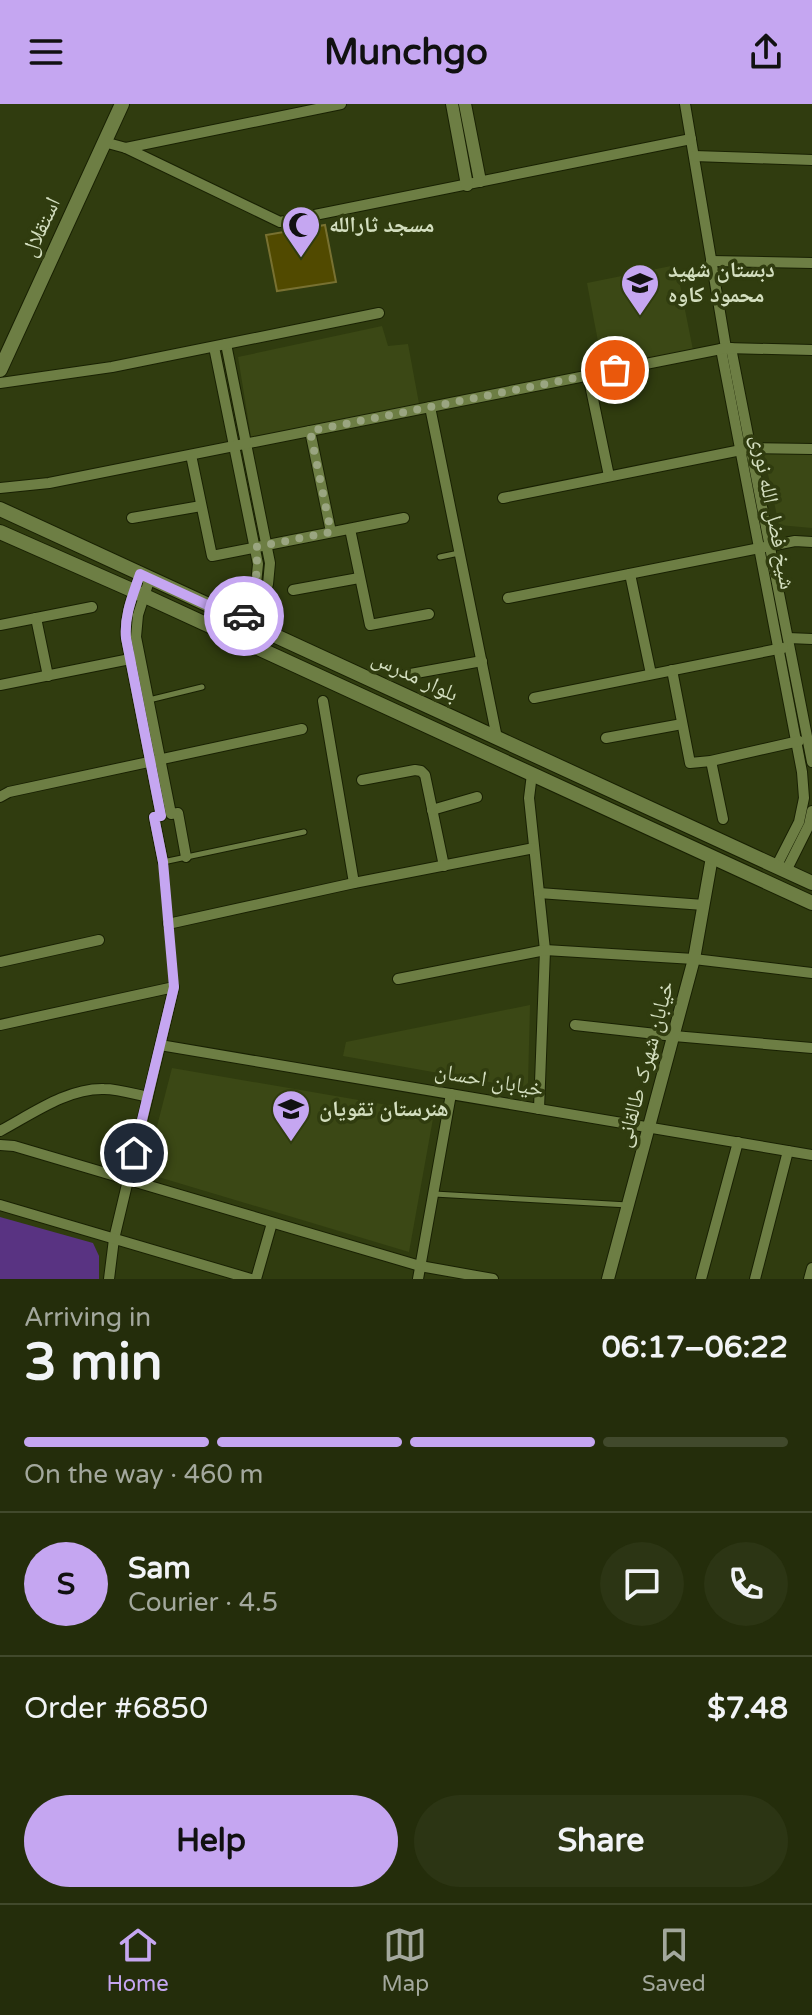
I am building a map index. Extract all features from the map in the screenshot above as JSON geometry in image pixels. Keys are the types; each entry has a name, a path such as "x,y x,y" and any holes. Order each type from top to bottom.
{"main road":[{"name":"استقلال","path":"0,370 122,104"},
{"name":"بلوار مدرس","path":"0,509 812,883"},
{"name":"بلوار مدرس","path":"0,532 812,903"}],"street":[{"path":"126,148 341,104"},
{"path":"452,104 474,183"},
{"path":"465,104 474,183"},
{"name":"شیخ فضل الله نوری","path":"685,104 726,348 765,547 810,736 812,762"},
{"path":"104,142 126,148 280,222 691,139"},
{"path":"694,156 812,160"},
{"path":"711,261 812,263"},
{"path":"0,383 112,367 379,313"},
{"path":"226,344 247,444 261,546"},
{"path":"214,347 234,447 261,546 270,563 268,584 248,624"},
{"path":"0,488 49,483 726,348 812,350"},
{"path":"588,375 609,476"},
{"path":"430,407 497,738"},
{"path":"310,431 331,532"},
{"path":"503,498 746,449 812,449"},
{"path":"191,455 212,556 404,518"},
{"path":"132,518 201,506"},
{"path":"350,529 370,625 429,614"},
{"path":"508,598 795,541 812,542"},
{"path":"630,574 651,674"},
{"path":"145,576 125,625 149,700 155,759"},
{"path":"293,590 359,578"},
{"path":"0,625 92,607"},
{"path":"36,618 48,676"},
{"path":"534,698 812,639"},
{"name":"شیخ فضل الله نوری","path":"781,869 799,822 804,798 786,644"},
{"path":"0,685 135,658"},
{"path":"135,658 166,815"},
{"path":"405,675 482,661"},
{"path":"672,670 690,763 796,742 810,736"},
{"path":"323,701 354,883"},
{"path":"606,738 682,724"},
{"path":"0,797 9,792 155,759 302,729"},
{"path":"711,761 723,819"},
{"path":"362,780 421,771 425,775 444,866"},
{"path":"532,774 529,798 545,950 539,1109"},
{"path":"432,810 477,797"},
{"path":"781,869 810,826 812,811"},
{"path":"163,862 154,817 178,813 186,857"},
{"path":"168,924 534,848"},
{"name":"خیابان شهرک طالقانی","path":"608,1279 694,959 712,857"},
{"path":"539,893 704,905"},
{"path":"0,962 99,940"},
{"path":"398,979 545,950 694,959 812,973"},
{"path":"0,1025 174,987 114,1239 109,1279"},
{"path":"575,1025 812,1048"},
{"name":"خیابان احسان","path":"160,1045 812,1155"},
{"path":"0,1131 62,1098 82,1091 104,1089 148,1097"},
{"path":"418,1279 451,1094"},
{"path":"701,1279 738,1142"},
{"path":"0,1145 14,1146 420,1266 493,1279"},
{"path":"755,1279 788,1151"},
{"path":"0,1205 254,1279 272,1223"},
{"path":"809,1279 812,1268"}],"lane":[{"path":"440,557 460,553"},
{"path":"149,700 202,687"},
{"path":"174,987 163,862 304,832"},
{"path":"433,1194 628,1205"}],"shaded area":[{"name":"دبستان شهید محمود کاوه","path":"676,265 693,350 603,368 587,283"},
{"path":"382,326 388,346 408,344 420,409 252,443 238,357"},
{"path":"763,451 812,454 812,528 779,525"},
{"path":"530,1005 528,1083 522,1088 343,1056 346,1042"},
{"name":"هنرستان تقویان","path":"172,1068 434,1113 409,1252 145,1173"},
{"path":"0,1217 93,1243 99,1256 99,1279 0,1279"}],"building":[{"name":"مسجد ثارالله","path":"325,225 336,282 277,291 266,235"}],"way so far":[{"path":"244,616 256,584 256,547 331,532 310,431 615,370"}],"place":[{"name":"مسجد ثارالله","path":"301,259"},
{"name":"دبستان شهید محمود کاوه","path":"640,317"},
{"name":"هنرستان تقویان","path":"291,1143"}],"route":[{"path":"134,1153 174,987 163,862 154,817 161,816 126,638 127,612 140,574 242,621 244,616"}]}
